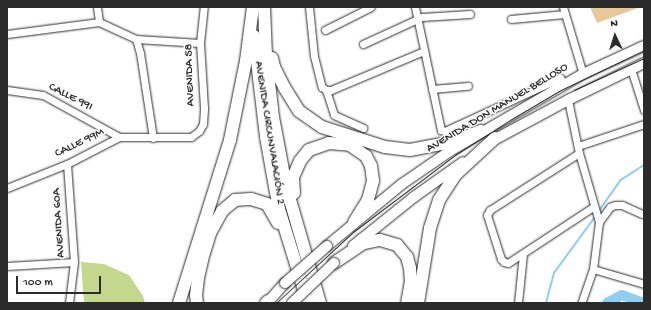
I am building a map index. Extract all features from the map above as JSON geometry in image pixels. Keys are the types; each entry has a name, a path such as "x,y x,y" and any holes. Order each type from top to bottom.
{"highway":[{"name":"AVENIDA CIRCUNVALACIÓN 2","path":"253,7 255,42 266,136 279,209 308,303"},
{"path":"179,303 230,140 246,61 253,7"},
{"name":"AVENIDA CIRCUNVALACIÓN 2","path":"264,7 266,55 274,117 286,186 320,303"},
{"path":"265,23 274,67 284,87 300,111 322,127 385,147 410,150 452,142 481,131"},
{"path":"418,303 430,228 439,200 456,174 495,138"},
{"path":"296,222 293,176 300,161 310,150 329,143 350,145 366,156 371,166 373,181 368,200 354,222"},
{"path":"197,303 196,295 198,278 210,233 222,211 235,200 251,199 267,204 277,220 296,264"},
{"path":"334,263 364,243 380,240 397,245 407,257 410,268 411,281 407,303"}],"main road":[{"name":"AVENIDA DON MANUEL BELLOSO","path":"267,302 285,283 354,222 402,184 450,150 583,74 644,46"},
{"name":"AVENIDA DON MANUEL BELLOSO","path":"292,303 370,231 495,138 644,63"}],"street":[{"path":"97,7 98,22"},
{"name":"AVENIDA 58","path":"190,137 199,131 203,124 204,108 200,43 204,7"},
{"path":"309,7 314,56 322,87 326,90 334,115 363,128"},
{"path":"325,30 371,7"},
{"path":"415,7 441,130 445,131 560,78 565,84"},
{"path":"511,19 564,11 583,74"},
{"path":"363,44 417,19 470,14"},
{"path":"7,34 98,22 136,40 200,43"},
{"path":"136,40 140,53 153,138"},
{"path":"326,90 330,90 424,51"},
{"path":"631,69 644,110"},
{"path":"432,89 468,86"},
{"name":"CALLE 99I","path":"7,90 43,95 119,138"},
{"path":"568,100 579,150 598,220 593,268 581,303"},
{"path":"594,209 508,263 504,262 487,214 490,210 579,150 644,124"},
{"name":"CALLE 99M","path":"7,188 67,164 119,138 190,137"},
{"name":"AVENIDA 60A","path":"67,164 74,262 69,303"},
{"path":"598,220 610,207 615,205 622,206 642,214"},
{"path":"518,303 523,254"},
{"path":"7,266 74,262"},
{"path":"593,268 644,284"}],"green space":[{"path":"81,262 104,264 129,275 143,296 145,303 84,303"}],"building":[{"path":"590,7 638,7 638,8 597,23"}],"waterway":[{"path":"599,211 621,180 644,165"},
{"path":"546,303 554,273 595,217"},
{"path":"607,303 622,295 644,303"}],"tram line":[{"path":"276,303 353,232 455,155 561,90 644,50"},
{"path":"574,90 644,58"}]}
